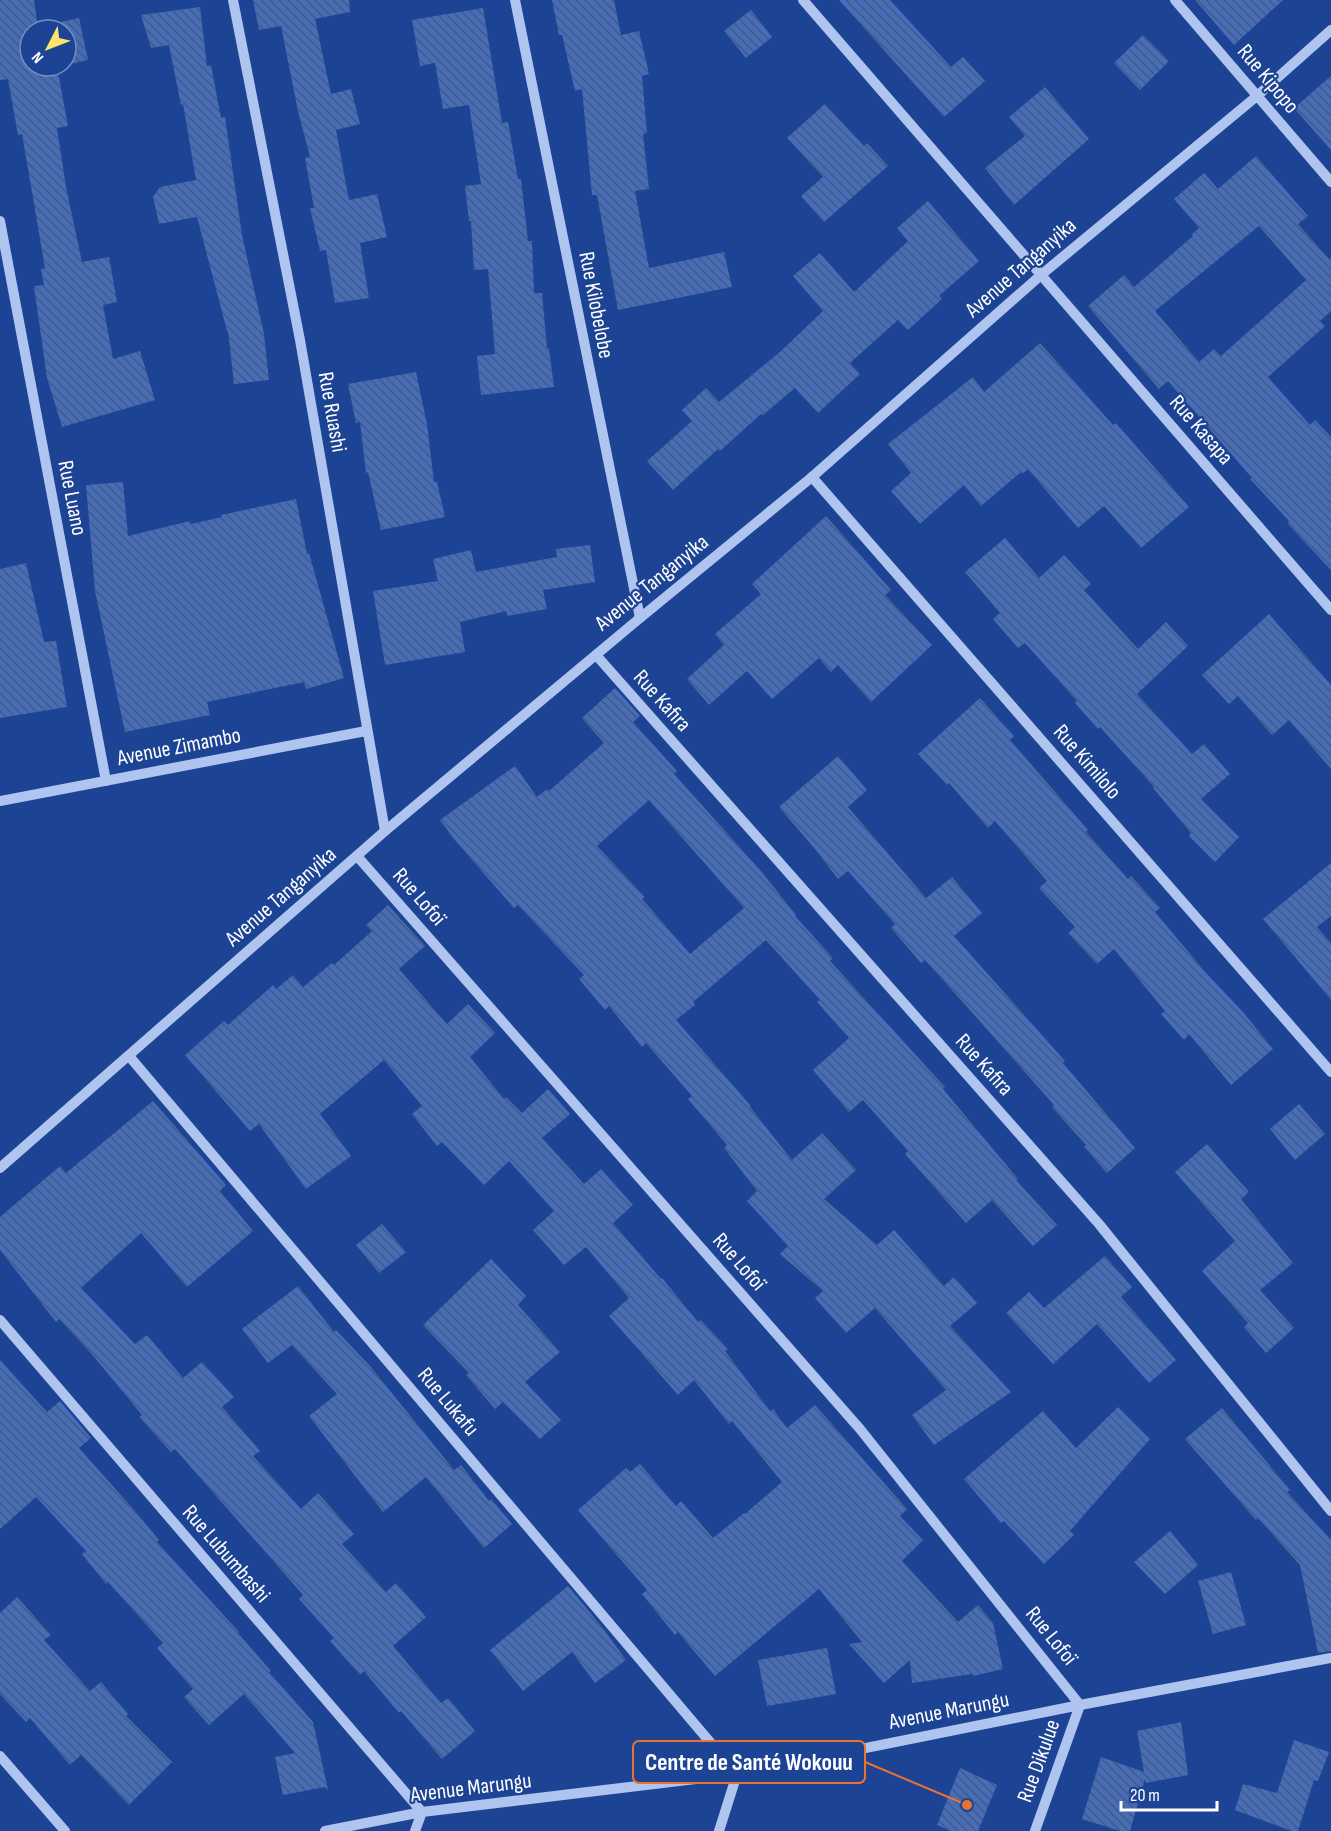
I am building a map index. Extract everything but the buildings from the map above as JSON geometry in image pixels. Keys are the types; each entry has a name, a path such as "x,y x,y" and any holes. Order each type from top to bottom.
{"street":[{"name":"Rue Ruashi","path":"232,0 300,340 385,831"},
{"name":"Rue Kilobelobe","path":"515,0 640,618"},
{"name":"Rue Kasapa","path":"803,0 1331,610"},
{"name":"Rue Kipopo","path":"1175,0 1331,182"},
{"name":"Avenue Tanganyika","path":"0,1168 385,831 813,477 1041,275 1257,96 1331,30"},
{"name":"Rue Luano","path":"0,221 106,782"},
{"name":"Rue Kimilolo","path":"813,477 1331,1072"},
{"name":"Rue Kafira","path":"596,655 1100,1224 1331,1511"},
{"name":"Avenue Zimambo","path":"0,801 366,731"},
{"name":"Rue Lofoï","path":"357,856 860,1429 1080,1705"},
{"name":"Rue Lukafu","path":"129,1056 737,1774"},
{"name":"Rue Lubumbashi","path":"0,1320 422,1812"},
{"name":"Avenue Marungu","path":"325,1831 422,1812 737,1774 1080,1705 1331,1658"},
{"name":"Rue Dikulue","path":"1035,1831 1080,1705"},
{"path":"0,1756 65,1831"},
{"path":"718,1831 737,1774"},
{"path":"415,1831 422,1812"}],"place":[{"name":"Centre de Santé Wokouu","path":"967,1805"}]}
